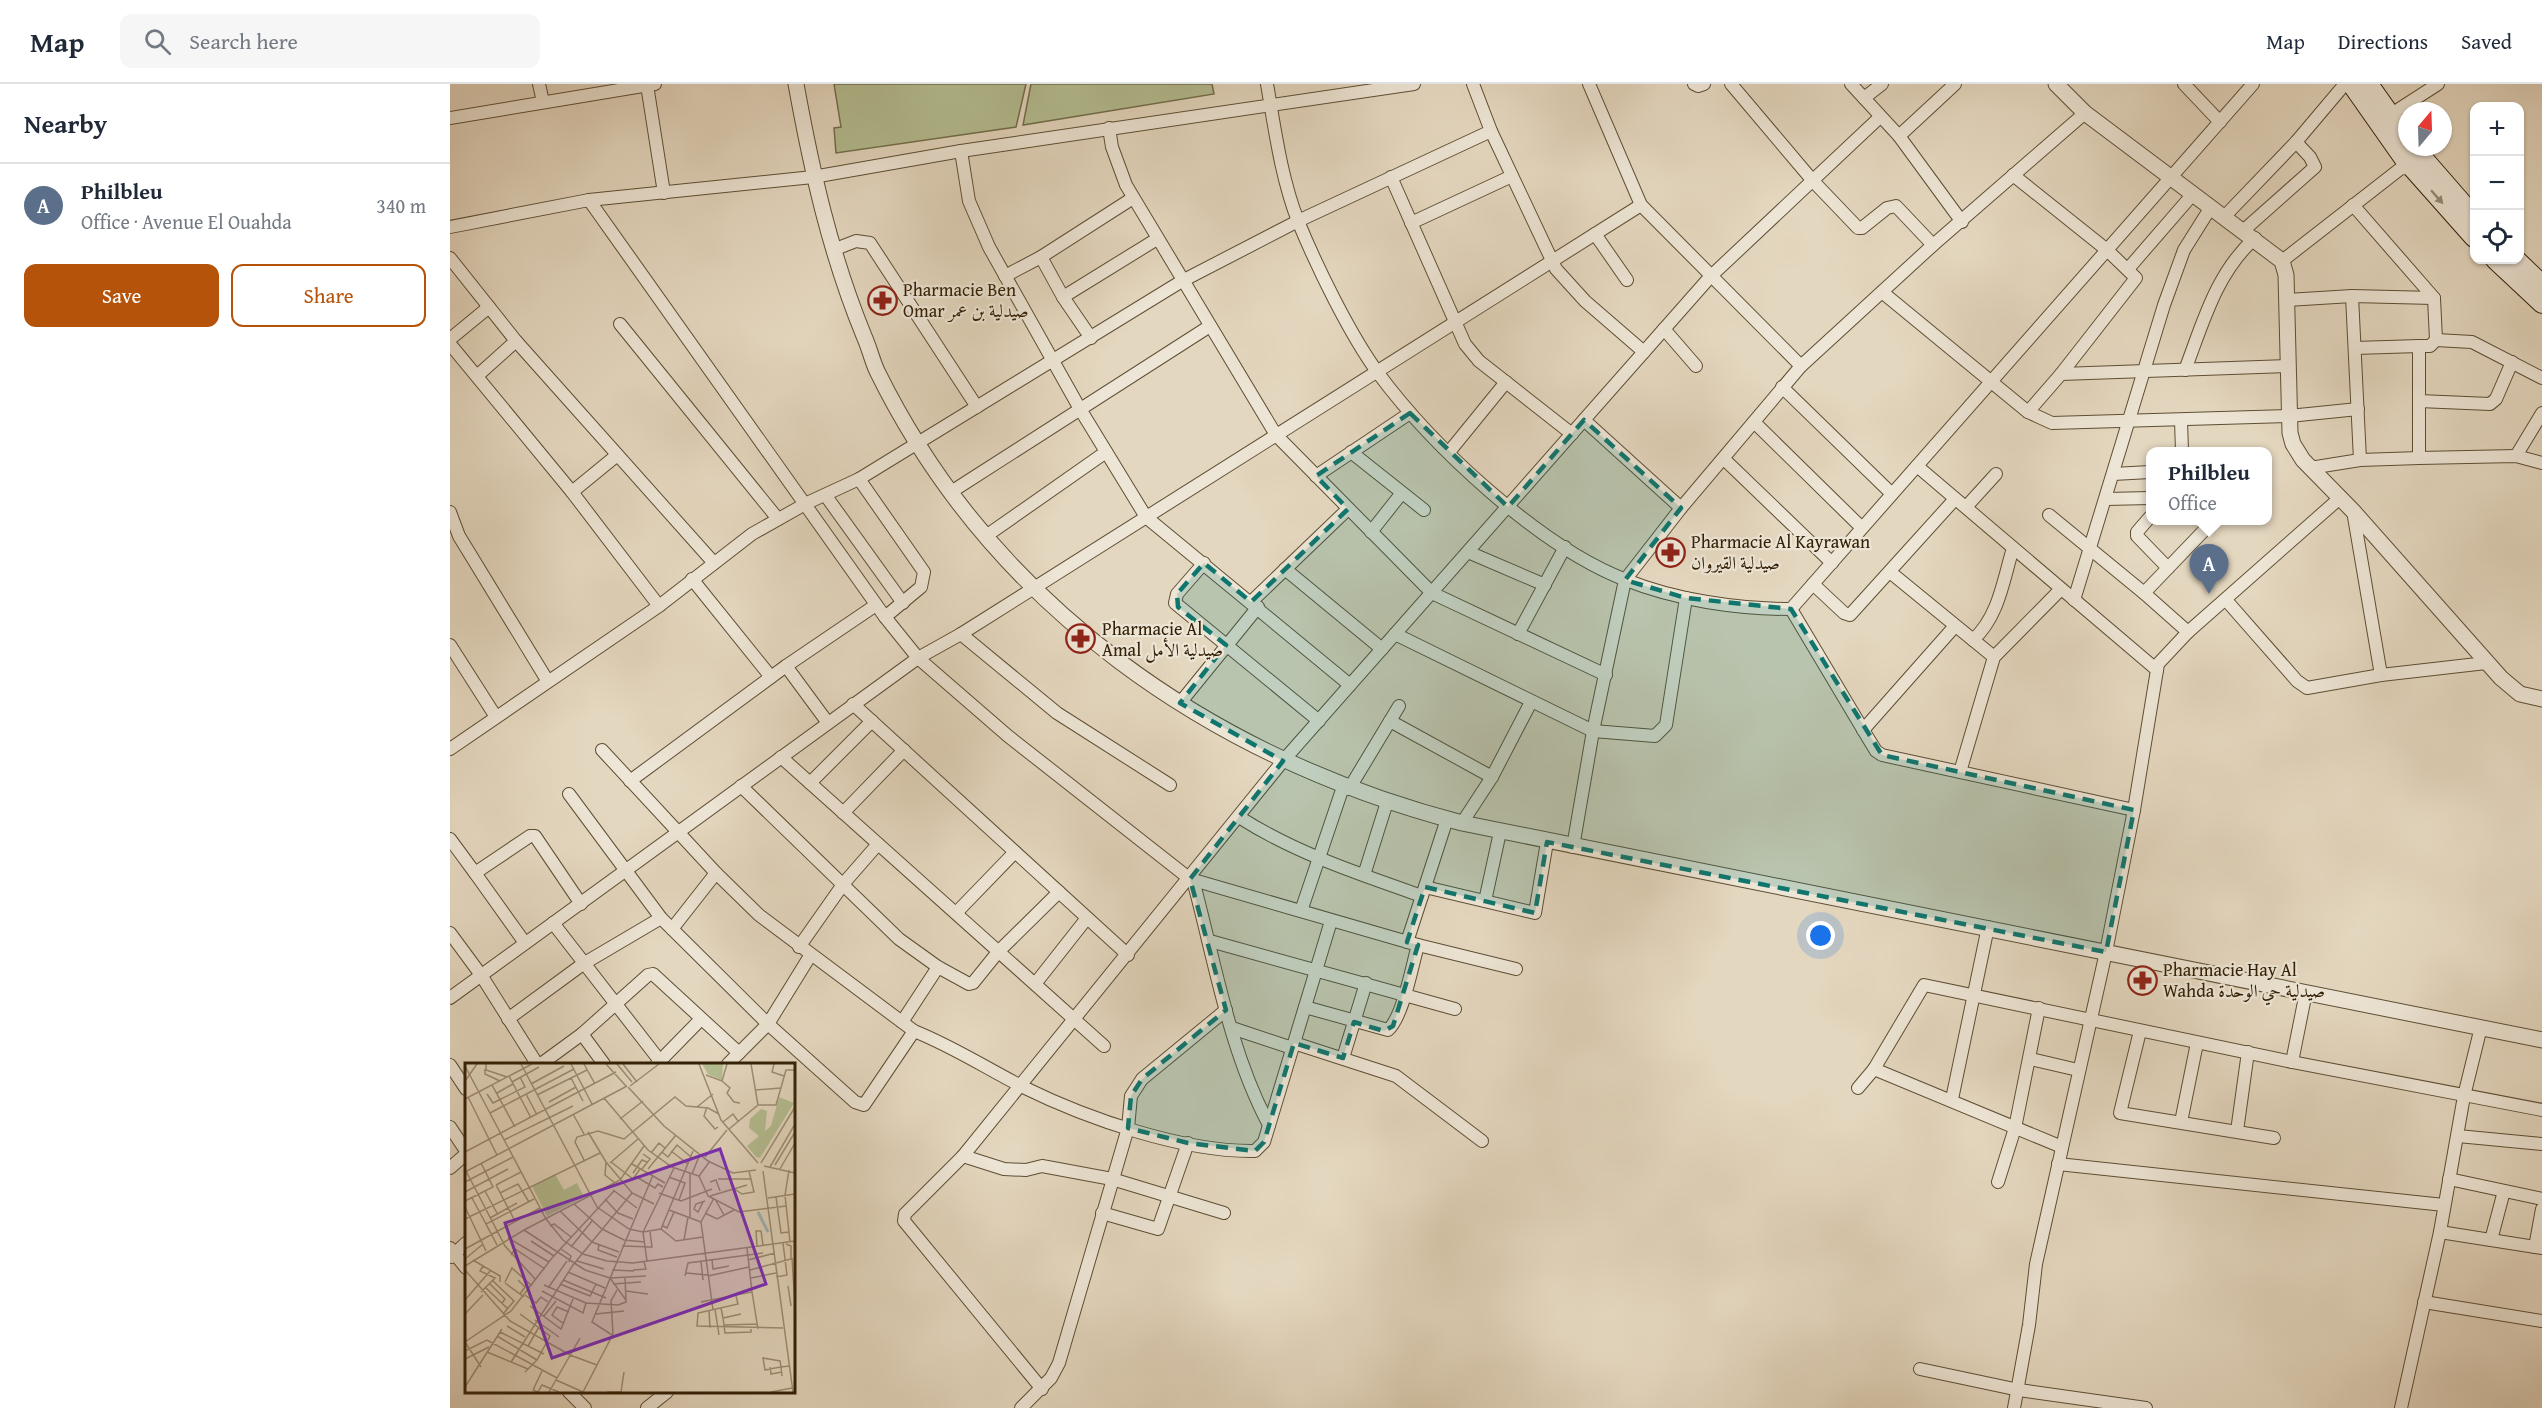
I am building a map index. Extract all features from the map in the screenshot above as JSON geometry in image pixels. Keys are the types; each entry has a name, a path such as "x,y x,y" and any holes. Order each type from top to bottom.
{"main road":[{"path":"2351,84 2398,140"},
{"path":"2369,84 2398,131"},
{"path":"2411,156 2470,211"},
{"path":"2411,156 2470,232"},
{"path":"2499,264 2542,304"},
{"path":"2521,264 2542,284"}],"street":[{"path":"539,84 543,102"},
{"path":"796,84 813,177 833,250 876,368 918,444 951,492 986,536 1034,588 1077,628 1147,682 1283,761 1346,788 1387,802 1454,821 1547,842 1988,927 2542,1040"},
{"path":"1268,84 1282,167 1298,221 1341,312 1377,371 1410,413 1449,453 1508,507 1564,547 1625,580 1686,598 1791,609"},
{"path":"450,227 590,200 813,177 1109,128 1414,84"},
{"path":"1473,84 1491,131 1551,262 1565,281 1585,301 1644,352"},
{"path":"1589,84 1641,205 1710,277 1801,366"},
{"path":"1694,84 1698,86 1704,84"},
{"path":"1731,84 1813,182 1860,229 1887,208 1896,206 1933,245"},
{"path":"1851,84 1899,136 1962,222"},
{"path":"1864,98 1882,84"},
{"path":"1899,136 1955,84"},
{"path":"2056,84 2085,113 2170,178 2250,234 2282,261 2286,275 2289,416 2293,444 2310,468 2341,497 2486,663 2520,694 2542,699"},
{"path":"2184,84 2220,122"},
{"path":"1791,609 2253,84"},
{"path":"2224,216 2296,142 2345,84"},
{"path":"2390,115 2438,84"},
{"path":"450,118 645,85 664,193"},
{"path":"1573,847 1593,731 1625,580 1681,508 1801,366 1933,245 2085,113"},
{"path":"1042,1389 904,1221 904,1214 963,1156 1192,879 1283,761 1710,277 1880,117"},
{"path":"1109,128 1119,169 1133,198 1276,435 1432,593 1606,675"},
{"path":"450,749 659,606 752,534 807,503 859,479 1182,282 1298,221 1491,131"},
{"path":"2185,370 2220,281 2250,234 2315,166 2310,156 2296,142"},
{"path":"961,151 969,201 1005,276 1080,409 1146,517 1255,604 1350,686"},
{"path":"2282,261 2411,156"},
{"path":"2013,175 2108,250 2135,276 2135,281 2028,412"},
{"path":"1411,223 1512,176"},
{"path":"1391,177 1454,323 1470,351 1572,434"},
{"path":"2128,269 2193,194"},
{"path":"1005,276 1041,257 1133,198"},
{"path":"590,200 807,503 876,605 918,658 1059,778 1192,879 1412,944 1516,969"},
{"path":"450,998 918,658 961,634 1641,205"},
{"path":"2353,205 2434,298 2436,340 2430,346 2355,348"},
{"path":"2074,600 2143,370 2181,258 2197,226 2211,207"},
{"path":"1594,234 1627,280"},
{"path":"1063,297 1157,239"},
{"path":"833,250 856,242 870,243 977,407"},
{"path":"1041,257 1063,297 1091,338"},
{"path":"450,258 516,341 616,456 714,563"},
{"path":"1882,291 2028,412 2052,423 2289,416 2358,410"},
{"path":"2287,300 2352,296 2434,298"},
{"path":"2352,296 2360,460"},
{"path":"450,339 489,307"},
{"path":"620,324 778,519"},
{"path":"951,492 1210,326"},
{"path":"1664,329 1696,366"},
{"path":"2436,340 2472,342 2542,378"},
{"path":"477,376 516,341"},
{"path":"450,344 572,492 659,606"},
{"path":"2419,346 2419,458"},
{"path":"2419,401 2490,404 2496,399 2512,362"},
{"path":"2061,374 2288,366"},
{"path":"1449,453 1506,382"},
{"path":"1782,387 1892,494"},
{"path":"1316,476 1410,413"},
{"path":"2516,456 2542,413"},
{"path":"1584,420 1681,508"},
{"path":"2181,420 2182,447"},
{"path":"1754,422 1862,528"},
{"path":"986,536 1106,452"},
{"path":"1351,452 1424,510"},
{"path":"572,492 616,456"},
{"path":"2310,468 2360,460 2516,456 2541,465"},
{"path":"1724,459 1832,563"},
{"path":"1917,466 2157,670"},
{"path":"2113,474 2146,472"},
{"path":"1966,507 1996,474"},
{"path":"859,479 924,572 921,587 885,617"},
{"path":"1371,532 1401,494"},
{"path":"826,496 903,603"},
{"path":"2014,1408 2019,1390 2036,1264 2106,952 2134,810 2157,670 2164,656 2188,632 2341,497"},
{"path":"2106,499 2146,498"},
{"path":"1813,584 1844,613 1850,615 1955,499"},
{"path":"1180,703 1255,604 1286,569 1348,509"},
{"path":"2353,511 2380,675"},
{"path":"450,512 455,538 548,680"},
{"path":"2049,515 2188,632"},
{"path":"2146,522 2137,532 2137,536 2169,568"},
{"path":"2144,593 2209,525"},
{"path":"1518,634 1564,547"},
{"path":"1973,640 1985,629 1994,614 2013,548"},
{"path":"1468,552 1545,585"},
{"path":"1204,563 1177,594 1175,603 1319,721"},
{"path":"1286,569 1382,649"},
{"path":"1890,572 1994,657"},
{"path":"692,579 771,677"},
{"path":"1960,772 1994,657 2061,588"},
{"path":"1395,634 1593,731 1655,736 1666,725 1686,598"},
{"path":"2226,600 2297,681 2307,688 2380,675 2486,663"},
{"path":"630,781 786,666 876,605"},
{"path":"1791,609 1876,751 1882,755 2134,810"},
{"path":"1863,730 1955,626"},
{"path":"961,634 1057,712 1170,785"},
{"path":"450,645 496,717"},
{"path":"786,666 828,723"},
{"path":"1305,1007 1388,1030 1393,1026 1404,994 1423,891 1454,821 1492,777 1531,702"},
{"path":"853,704 1128,955"},
{"path":"1301,911 1346,788 1399,706"},
{"path":"810,783 872,721"},
{"path":"1390,721 1492,777"},
{"path":"602,750 716,873 759,915 810,956 914,1031 942,1042 1020,1085 1086,1116 1188,1143 1255,1151 1264,1142 1331,921"},
{"path":"843,813 904,750"},
{"path":"781,757 1104,1046"},
{"path":"741,786 844,883 899,939 938,967 969,984 973,983 999,952 1059,892"},
{"path":"568,794 625,873 661,918 768,1024 862,1105 914,1031"},
{"path":"1364,875 1387,802"},
{"path":"1239,818 1280,841 1364,875 1423,891 1485,901 1535,913 1547,842"},
{"path":"1485,901 1500,831"},
{"path":"475,873 531,836 535,836 581,904"},
{"path":"450,839 525,943"},
{"path":"799,946 844,883 878,844"},
{"path":"956,914 1015,852"},
{"path":"672,928 716,873"},
{"path":"1192,879 1210,941 1226,1010 1251,1092 1269,1125"},
{"path":"508,1019 584,964 661,918"},
{"path":"1035,984 1087,918"},
{"path":"552,923 659,1063 701,1019"},
{"path":"1952,1100 1988,927"},
{"path":"450,933 482,975 538,1063"},
{"path":"1210,941 1455,1009"},
{"path":"730,1063 768,1024 810,956"},
{"path":"902,1022 938,967"},
{"path":"542,1063 582,1034 648,975 653,974 739,1053"},
{"path":"1343,1058 1366,983"},
{"path":"1858,1088 1874,1069 1924,985 2198,1043 2542,1110"},
{"path":"2292,1062 2306,992"},
{"path":"1998,1182 2015,1128 2031,1059 2039,1008"},
{"path":"1021,1408 1051,1378 1066,1344 1128,1128 1131,1096 1138,1083 1226,1010"},
{"path":"1232,1028 1343,1058 1396,1076 1482,1141"},
{"path":"2401,1408 2440,1232 2464,1096 2481,1028"},
{"path":"2140,1030 2119,1113 2274,1138"},
{"path":"582,1034 603,1063"},
{"path":"2181,1122 2198,1043"},
{"path":"2237,1131 2248,1052"},
{"path":"2031,1059 2078,1070"},
{"path":"450,1065 465,1088"},
{"path":"1874,1069 2062,1147"},
{"path":"450,1127 465,1150"},
{"path":"2458,1136 2542,1144"},
{"path":"1102,1213 1156,1230 1160,1227 1188,1143"},
{"path":"450,1168 465,1153"},
{"path":"963,1156 1004,1169 1026,1170 1042,1166 1112,1179 1224,1213"},
{"path":"2058,1164 2444,1205"},
{"path":"2449,1179 2542,1199"},
{"path":"2491,1240 2504,1191"},
{"path":"2440,1232 2539,1248 2542,1209"},
{"path":"465,1244 452,1253 465,1267"},
{"path":"2424,1302 2542,1321"},
{"path":"1920,1369 2019,1390 2146,1408"},
{"path":"570,1393 585,1408"},
{"path":"647,1408 666,1393"}],"highlighted area":[{"path":"1410,413 1508,507 1584,420 1681,508 1625,580 1686,598 1791,609 1882,755 2134,810 2106,952 1547,842 1535,913 1425,887 1407,942 1418,945 1393,1026 1384,1031 1354,1022 1343,1058 1294,1043 1264,1142 1255,1151 1188,1143 1128,1128 1131,1096 1142,1079 1226,1010 1190,879 1283,761 1180,703 1226,645 1178,607 1177,594 1204,563 1251,602 1348,509 1316,476"}],"green space":[{"path":"834,84 1026,84 1016,127 836,153 834,128 841,127"},
{"path":"1031,84 1212,84 1214,94 1023,125"}],"place":[{"name":"Pharmacie Ben Omar صيدلية بن عمر","path":"882,300"},
{"name":"Pharmacie Al Kayrawan صيدلية القيروان","path":"1670,552"},
{"name":"Philbleu","path":"2209,594"},
{"name":"Pharmacie Al Amal صيدلية الأمل","path":"1081,639"},
{"name":"Pharmacie Hay Al Wahda صيدلية حي الوحدة","path":"2142,980"}]}
